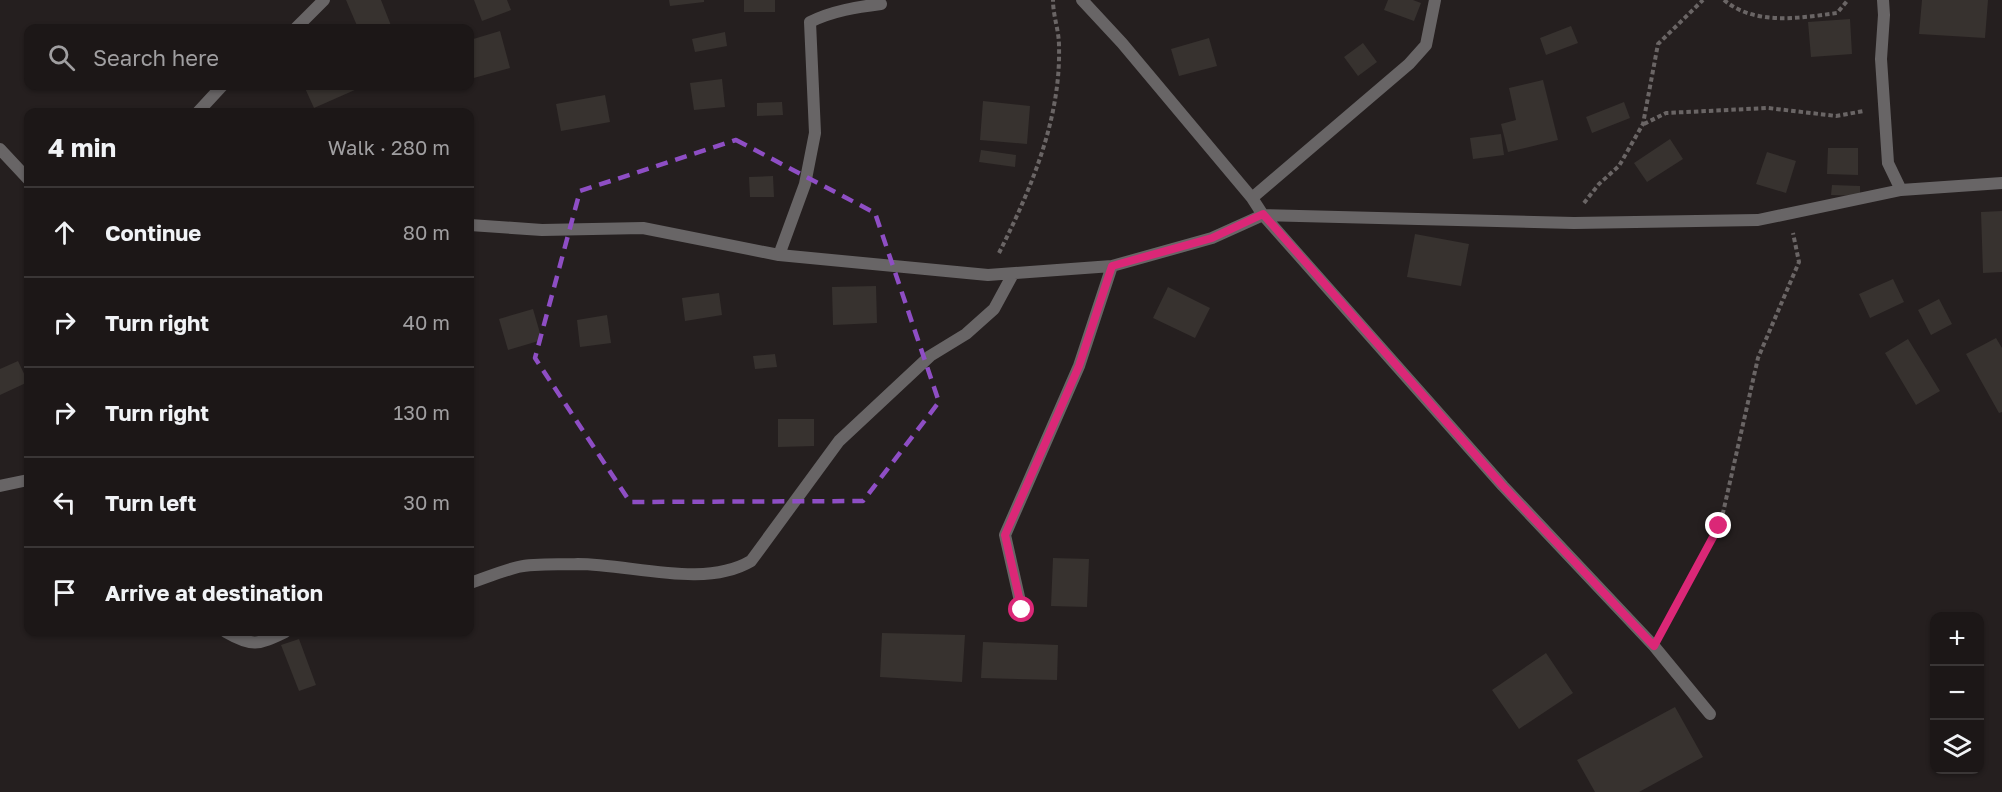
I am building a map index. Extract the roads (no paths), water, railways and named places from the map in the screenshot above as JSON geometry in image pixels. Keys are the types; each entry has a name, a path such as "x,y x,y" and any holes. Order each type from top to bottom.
{"street":[{"path":"300,24 324,0"},
{"path":"1082,0 1122,43 1263,214 1503,486 1654,646 1710,714"},
{"path":"1252,198 1409,64 1426,45 1436,0"},
{"path":"1883,0 1881,59 1888,163 1900,190"},
{"path":"779,255 805,184 815,133 810,22 855,7 881,4"},
{"path":"202,108 218,90"},
{"path":"0,149 24,175"},
{"path":"474,225 542,230 643,228 779,255 988,275 1112,266 1212,238 1263,214 1574,223 1758,220 1900,190 2002,183"},
{"path":"1022,610 1005,535 1079,366 1112,266"},
{"path":"474,583 519,567 580,564 692,574 721,573 740,568 752,561 839,441 930,356 966,334 994,309 1013,274"},
{"path":"0,486 24,481"},
{"path":"233,636 245,643 265,642 277,636"}]}
